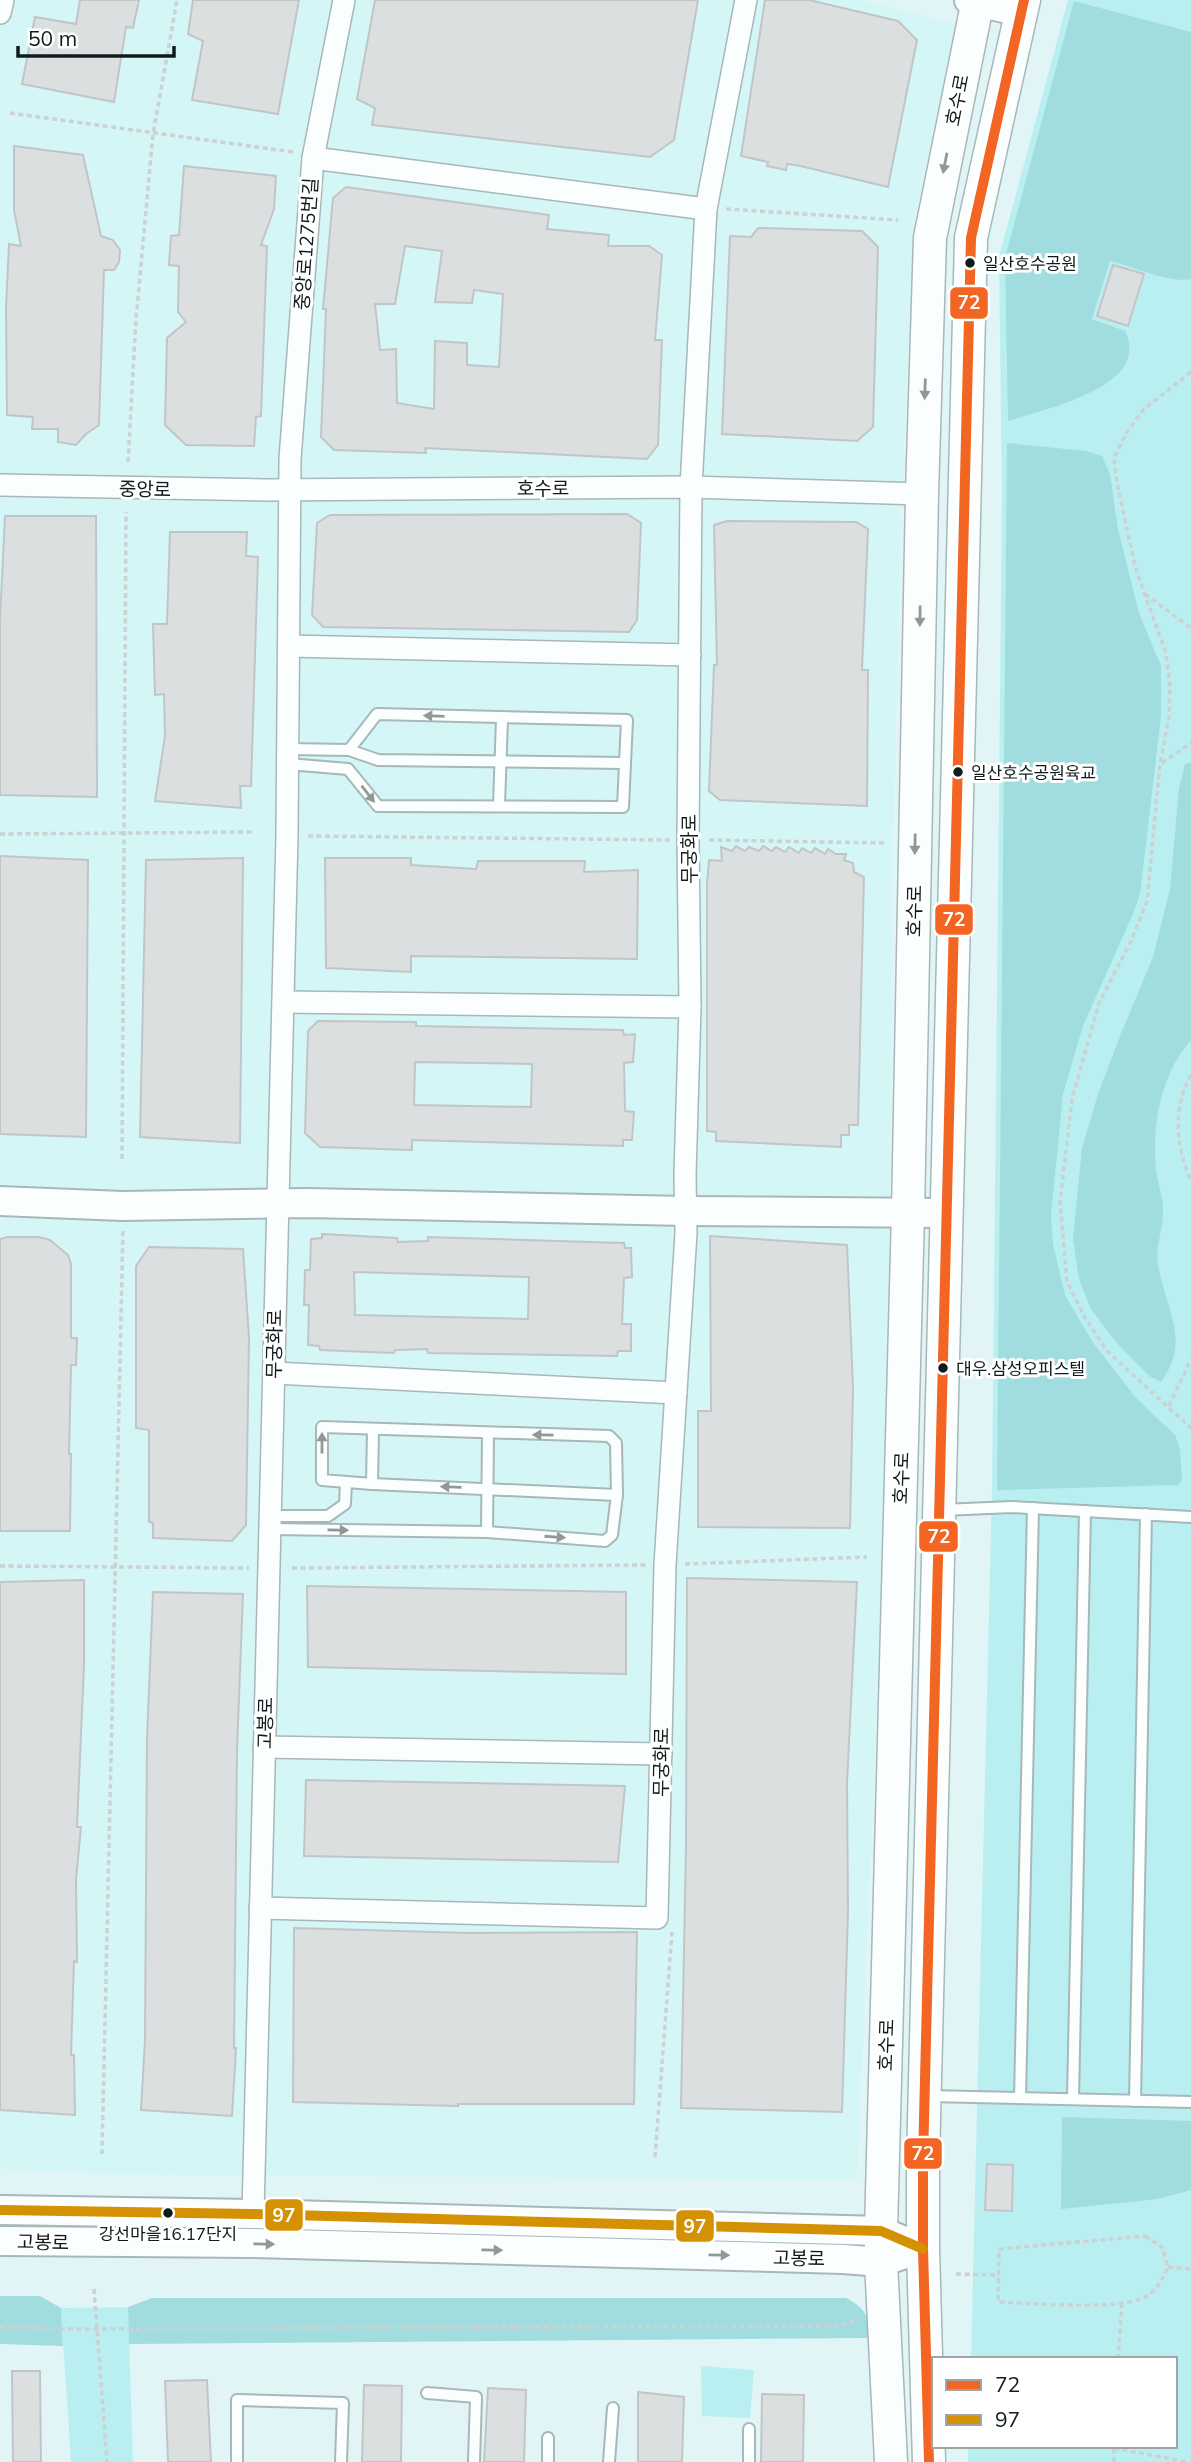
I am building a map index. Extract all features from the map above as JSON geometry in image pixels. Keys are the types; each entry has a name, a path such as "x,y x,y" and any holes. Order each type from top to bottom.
{"main road":[{"path":"975,1 1023,6"},
{"name":"호수로","path":"891,2462 881,2247 930,238 975,1"},
{"name":"호수로","path":"929,2462 923,2249 971,238 1023,6"},
{"path":"0,1201 122,1206 279,1204 947,1213"},
{"name":"고봉로","path":"0,2210 253,2214 923,2249"},
{"name":"고봉로","path":"0,2241 252,2243 843,2259 881,2247"}],"street":[{"path":"0,13 2,0"},
{"name":"중앙로1275번길","path":"289,490 303,155 344,0"},
{"path":"691,486 716,209 746,0"},
{"path":"303,155 716,209"},
{"name":"중앙로","path":"0,485 289,490"},
{"name":"호수로","path":"289,490 691,486 922,494"},
{"name":"무궁화로","path":"260,1908 657,1918 665,1565 686,1211 690,1007 691,486"},
{"name":"무궁화로","path":"259,1568 270,1523 279,1204 288,757 289,490"},
{"path":"289,646 690,655"},
{"path":"283,1002 690,1007"},
{"path":"274,1373 676,1394"},
{"name":"고봉로","path":"253,2214 264,1746 259,1568"},
{"path":"264,1746 661,1754"}],"lane":[{"path":"288,757 348,769 378,806 623,807 627,720 377,714 349,750"},
{"path":"499,806 502,719"},
{"path":"288,757 349,750 378,760 625,763"},
{"path":"270,1523 487,1532 605,1541 614,1530 617,1495 616,1443 609,1436 322,1427 323,1480 617,1495"},
{"path":"372,1484 373,1429"},
{"path":"487,1532 488,1434"},
{"path":"270,1523 328,1516 345,1504 346,1482"},
{"path":"1020,2098 1033,1508"},
{"path":"940,1510 1033,1508 1191,1517"},
{"path":"1073,2099 1084,1511"},
{"path":"1135,2101 1146,1514"},
{"path":"926,2096 1191,2102"},
{"path":"427,2393 476,2397 474,2462"},
{"path":"237,2462 237,2400 343,2403 341,2462"},
{"path":"610,2462 613,2408"},
{"path":"749,2430 749,2462"},
{"path":"548,2438 548,2462"}],"path":[{"path":"128,462 136,319 153,134 177,0"},
{"path":"9,113 303,155"},
{"path":"716,209 898,220"},
{"path":"1191,372 1144,409 1127,432 1114,458 1117,483 1143,593 1166,653 1170,686 1169,717 1160,764 1147,901 1131,941 1099,1003 1072,1099 1060,1202 1067,1281 1085,1318 1108,1352 1191,1428"},
{"path":"122,1159 126,512"},
{"path":"1143,593 1191,628"},
{"path":"1160,764 1191,743"},
{"path":"0,834 255,831"},
{"path":"308,836 674,841"},
{"path":"704,840 885,843"},
{"path":"1191,1075 1181,1102 1178,1123 1179,1145 1191,1181"},
{"path":"102,2154 123,1229"},
{"path":"1168,1406 1191,1359"},
{"path":"680,1564 867,1557"},
{"path":"292,1568 646,1565"},
{"path":"0,1566 259,1568"},
{"path":"655,2157 673,1930"},
{"path":"1145,2236 1162,2248 1168,2267 1158,2287 1144,2298 1110,2305 998,2302 998,2274 999,2249 1145,2236"},
{"path":"1168,2267 1191,2269"},
{"path":"956,2274 998,2274"},
{"path":"94,2289 107,2462"},
{"path":"1118,2357 1122,2302"},
{"path":"0,2327 838,2326 867,2316"},
{"path":"1119,2448 1187,2462"}],"shaded area":[{"path":"0,0 861,0 956,24 914,221 902,493 893,843 890,1211 883,1556 857,2180 98,2174 0,2169"},
{"name":"일산호수공원","path":"1068,0 1191,0 1191,2462 968,2462 968,2448 1177,2448 1177,2357 971,2357 992,1487 1002,498 999,257"},
{"path":"1074,1 1191,32 1191,279 1162,277 1110,261 1092,319 1125,331 1129,350 1124,367 1110,381 1090,393 1008,421 1005,258"},
{"path":"1007,443 1086,451 1102,456 1110,474 1118,529 1139,613 1161,666 1161,717 1140,894 1083,1026 1063,1094 1051,1215 1053,1244 1065,1295 1092,1341 1136,1398 1175,1435 1180,1449 1182,1480 1178,1485 997,1490"},
{"path":"1191,763 1191,1040 1180,1054 1165,1085 1155,1136 1156,1171 1163,1208 1157,1259 1176,1339 1170,1367 1161,1382 1149,1376 1115,1341 1091,1309 1079,1279 1073,1239 1082,1148 1098,1094 1153,957 1170,889 1179,788 1185,764"},
{"path":"1062,2117 1191,2121 1191,2190 1158,2199 1061,2209"},
{"path":"0,2296 40,2296 61,2308 63,2346 0,2344"},
{"path":"152,2298 846,2298 865,2314 870,2338 129,2344 128,2307"},
{"path":"128,2307 133,2462 71,2462 61,2308"},
{"path":"701,2366 754,2370 750,2418 702,2416"}],"building":[{"path":"80,0 139,0 133,28 126,27 114,102 22,84 35,17 76,24"},
{"path":"193,0 299,0 278,114 192,100 203,41 188,34"},
{"path":"375,0 698,0 674,140 650,157 372,125 375,108 357,99"},
{"path":"765,0 809,0 898,21 917,40 888,187 796,165 787,164 786,170 767,166 768,162 741,156"},
{"path":"14,146 83,155 101,236 113,240 120,250 119,262 114,270 104,270 99,425 76,445 58,442 58,429 32,429 33,417 7,415 6,307 9,244 21,246 14,210"},
{"path":"184,166 276,176 274,209 261,245 267,246 261,416 256,417 254,446 186,445 165,425 167,338 186,322 178,312 179,266 169,265 171,236 179,235"},
{"path":"346,187 549,215 547,229 609,235 608,246 649,246 662,255 655,340 662,340 658,445 647,459 425,448 426,453 334,450 321,437 326,309 323,309 333,198","holes":["405,246 442,251 435,302 472,303 474,290 503,294 499,367 467,365 467,343 435,341 434,409 397,403 396,349 380,350 375,304 395,304"]},
{"path":"758,228 862,231 878,247 873,427 857,441 722,434 730,236 751,237"},
{"path":"1113,265 1144,274 1128,326 1097,316"},
{"path":"627,514 641,523 637,620 629,632 323,627 312,615 317,523 330,515"},
{"path":"5,516 96,516 97,797 0,795 0,620"},
{"path":"727,521 856,522 868,529 862,670 868,670 867,806 720,800 709,791 714,665 717,665 714,525"},
{"path":"170,532 247,532 246,556 258,557 251,786 240,786 241,808 155,801 165,736 164,694 155,695 153,624 167,624"},
{"path":"736,846 745,851 749,847 759,851 763,846 772,851 776,847 785,852 789,847 799,853 802,848 811,853 815,848 825,854 828,849 836,854 846,854 844,860 853,863 854,872 864,877 858,1125 849,1125 849,1135 841,1135 841,1147 716,1141 716,1132 707,1131 709,860 722,861 721,847 732,851"},
{"path":"0,856 88,860 86,1137 0,1134"},
{"path":"243,858 240,1143 140,1137 146,860"},
{"path":"325,858 411,858 411,865 476,869 478,861 585,861 584,872 638,870 637,959 411,956 411,972 326,968"},
{"path":"318,1021 416,1022 416,1026 623,1030 624,1035 635,1034 633,1062 624,1063 625,1111 634,1112 632,1140 623,1140 623,1146 412,1140 412,1150 320,1147 305,1133 308,1031","holes":["415,1062 532,1064 531,1107 414,1105"]},
{"path":"322,1234 397,1238 398,1242 428,1241 428,1237 624,1243 625,1248 631,1248 632,1277 624,1278 622,1324 631,1324 631,1351 618,1351 617,1356 428,1353 427,1349 395,1350 394,1353 320,1350 319,1346 308,1345 309,1305 304,1305 305,1270 310,1270 311,1239 322,1238","holes":["354,1272 529,1277 528,1319 355,1315"]},
{"path":"710,1236 847,1245 853,1388 850,1528 698,1527 698,1411 711,1411"},
{"path":"39,1237 50,1240 68,1255 71,1264 71,1338 77,1338 76,1365 71,1365 70,1531 0,1531 0,1239"},
{"path":"149,1247 243,1249 249,1338 246,1525 232,1541 153,1538 153,1523 149,1522 149,1430 136,1428 136,1266"},
{"path":"687,1578 857,1582 847,1783 848,1912 842,2112 681,2108"},
{"path":"84,1580 84,1665 77,1827 81,1827 76,1880 77,1962 74,1961 71,2055 74,2055 75,2115 0,2110 0,1582"},
{"path":"307,1586 626,1592 626,1674 308,1667"},
{"path":"153,1592 243,1594 237,1750 236,2048 232,2116 141,2110 145,2040 147,1738"},
{"path":"306,1780 625,1786 618,1862 304,1856"},
{"path":"294,1928 468,1933 637,1932 634,2104 458,2106 293,2102"},
{"path":"987,2164 1013,2165 1012,2211 985,2210"},
{"path":"12,2371 40,2371 41,2462 13,2462"},
{"path":"207,2380 211,2462 168,2462 165,2381"},
{"path":"364,2385 402,2386 401,2462 362,2462"},
{"path":"488,2388 526,2390 524,2462 484,2462"},
{"path":"638,2392 684,2397 682,2462 638,2462"},
{"path":"762,2394 804,2395 803,2462 761,2462"}],"transit line":[{"name":"72","path":"929,2462 923,2160 971,238 1024,0"},
{"name":"97","path":"0,2210 881,2231 923,2249"}],"place":[{"name":"일산호수공원","path":"970,263"},
{"name":"일산호수공원육교","path":"958,772"},
{"name":"대우.삼성오피스텔","path":"943,1368"},
{"name":"강선마을16.17단지","path":"168,2213"}]}
